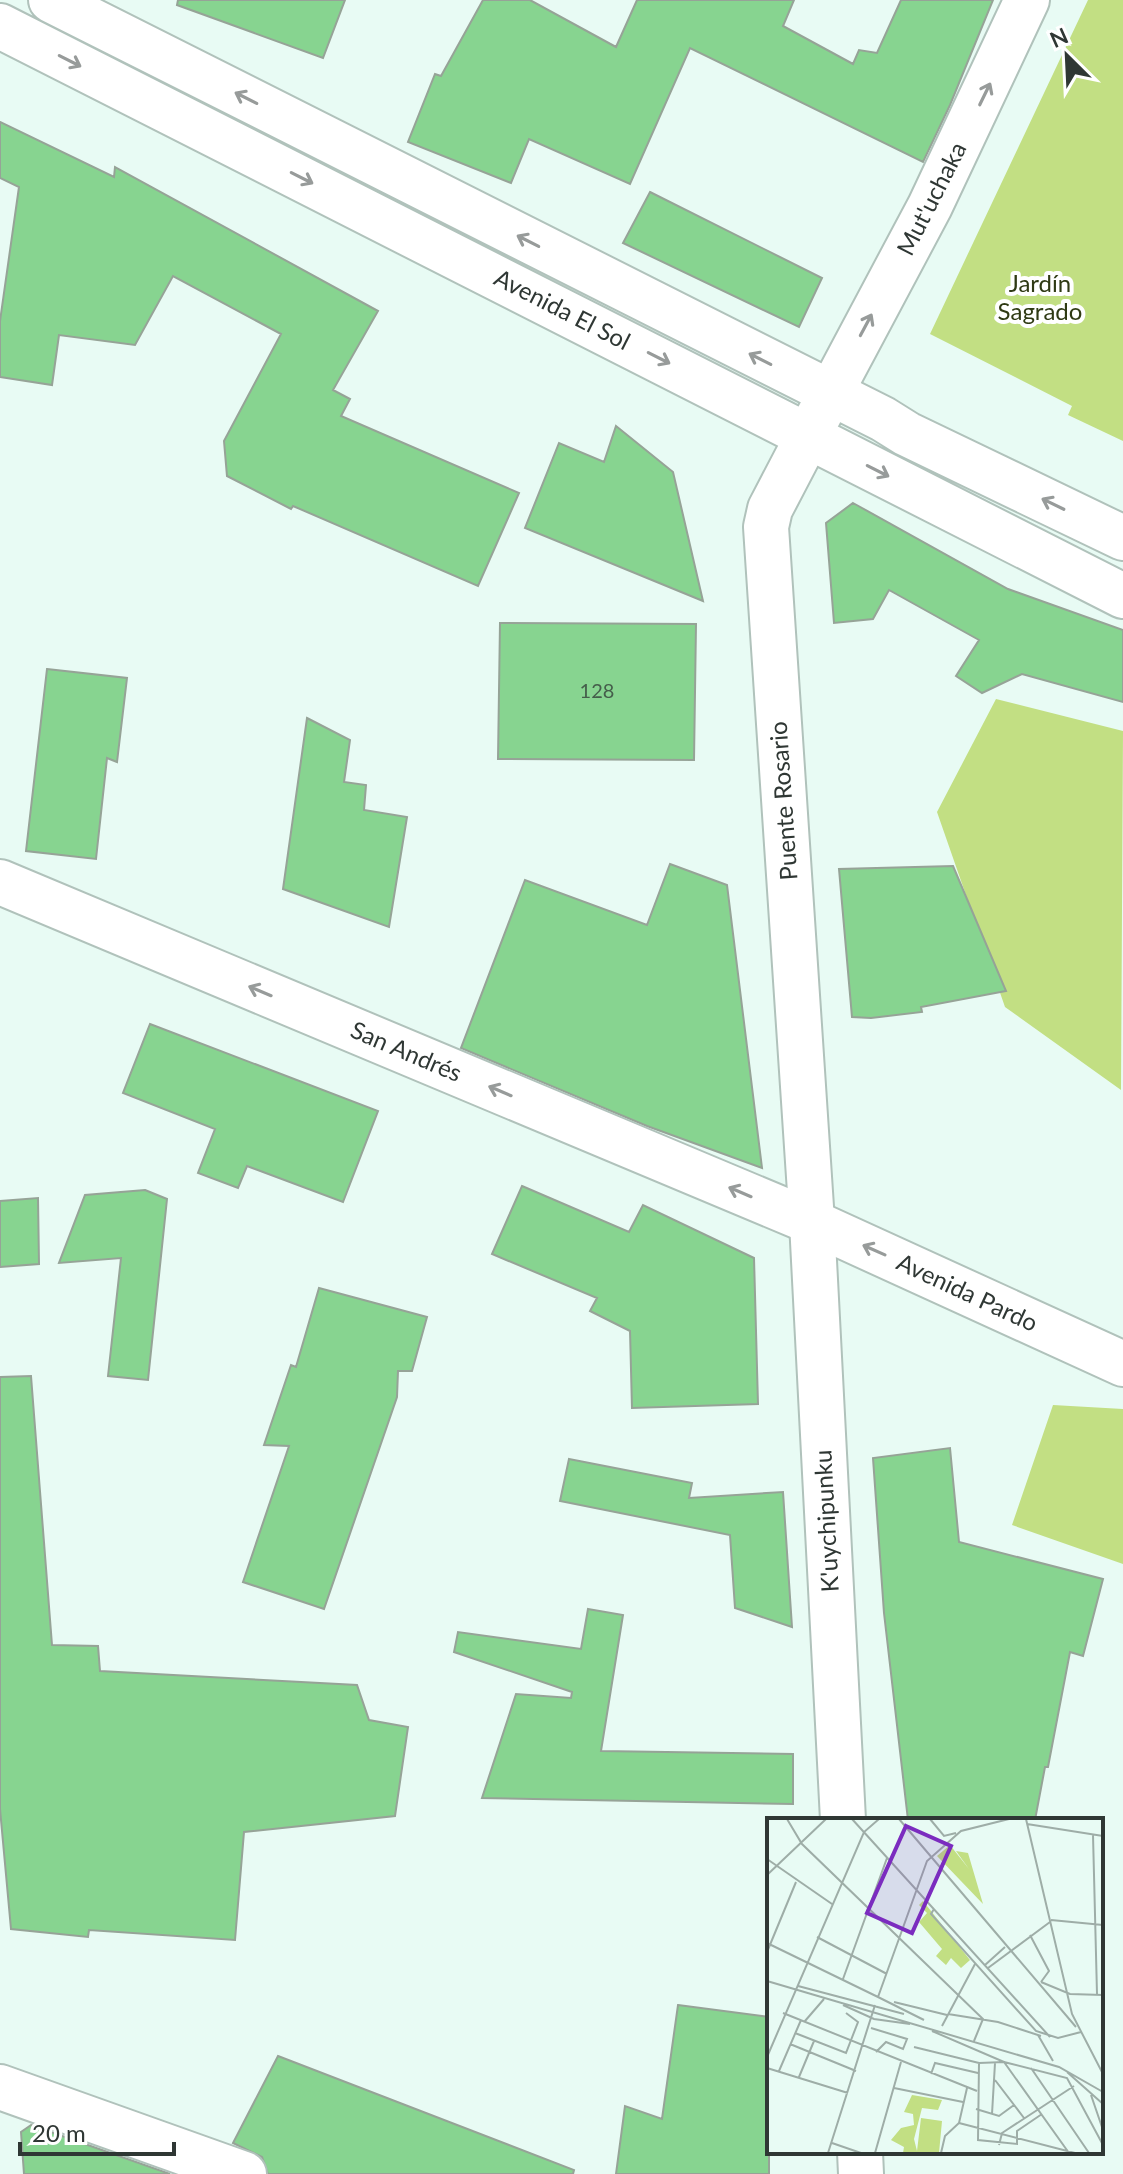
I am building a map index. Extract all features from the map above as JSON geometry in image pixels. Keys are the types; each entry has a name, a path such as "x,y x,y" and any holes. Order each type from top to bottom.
{"street":[{"name":"Avenida El Sol","path":"51,0 830,394 1123,538"},
{"name":"Mut'uchaka","path":"830,394 930,206 1027,0"},
{"name":"Avenida El Sol","path":"0,26 1123,596"},
{"name":"Puente Rosario","path":"812,1222 766,527 770,509 830,394"},
{"name":"San Andrés","path":"0,882 812,1222"},
{"name":"Avenida Pardo","path":"812,1222 1123,1364"},
{"name":"K'uychipunku","path":"812,1222 843,1818"},
{"path":"0,2087 244,2174"},
{"path":"860,2154 861,2174"}],"green space":[{"name":"Jardín Sagrado","path":"1088,0 1123,0 1123,441 1068,415 1072,406 930,334"},
{"path":"996,699 1123,731 1121,1090 1005,1007 937,812"},
{"path":"1053,1405 1123,1409 1123,1564 1012,1525"}],"building":[{"path":"178,0 345,0 323,58 177,5"},
{"path":"483,0 530,0 616,47 637,0 794,0 783,26 853,64 859,50 877,53 901,0 993,0 923,162 690,48 630,184 529,139 511,183 408,142 435,74 441,76"},
{"path":"0,122 114,177 115,167 378,311 333,390 350,399 341,416 519,493 478,586 293,506 291,509 227,476 224,441 281,334 173,276 135,345 59,335 52,385 0,377 0,321 19,187 0,178"},
{"path":"650,192 822,278 799,327 623,243"},
{"path":"616,426 673,472 703,601 525,528 559,443 604,462"},
{"path":"853,503 1008,589 1123,630 1123,702 1022,674 982,693 956,676 979,640 889,590 873,619 834,623 826,523"},
{"path":"500,623 696,624 694,760 498,759"},
{"path":"47,669 127,678 117,762 107,758 96,859 26,851"},
{"path":"307,718 350,740 344,782 366,785 364,810 407,817 389,927 283,889"},
{"path":"670,864 727,885 762,1168 647,1126 461,1048 525,880 647,925"},
{"path":"953,866 1006,991 921,1007 922,1012 852,1017 839,869"},
{"path":"150,1024 378,1111 343,1202 247,1166 238,1188 198,1173 215,1129 123,1093"},
{"path":"522,1186 629,1232 643,1205 754,1258 758,1404 632,1408 630,1331 590,1311 597,1298 492,1254"},
{"path":"145,1190 167,1199 148,1380 108,1376 121,1258 59,1263 85,1195"},
{"path":"38,1198 39,1264 0,1267 0,1201"},
{"path":"319,1288 427,1317 412,1371 398,1371 397,1397 324,1609 243,1582 289,1446 264,1445 291,1365 296,1367"},
{"path":"31,1376 52,1645 98,1646 100,1671 357,1685 369,1720 408,1727 395,1816 244,1832 235,1940 89,1930 88,1937 11,1929 0,1809 0,1377"},
{"path":"950,1448 959,1542 1103,1579 1083,1656 1070,1652 1035,1818 908,1818 884,1613 873,1458"},
{"path":"569,1459 692,1483 689,1498 783,1492 792,1627 735,1608 730,1535 560,1501"},
{"path":"588,1609 623,1615 601,1751 793,1754 793,1804 482,1798 516,1694 571,1698 572,1692 454,1652 458,1632 581,1649"},
{"path":"678,2005 767,2017 769,2174 616,2174 625,2106 662,2119"},
{"path":"278,2056 574,2170 573,2174 268,2174 262,2157 233,2143"},
{"path":"31,2125 170,2174 24,2174 21,2132"}]}
